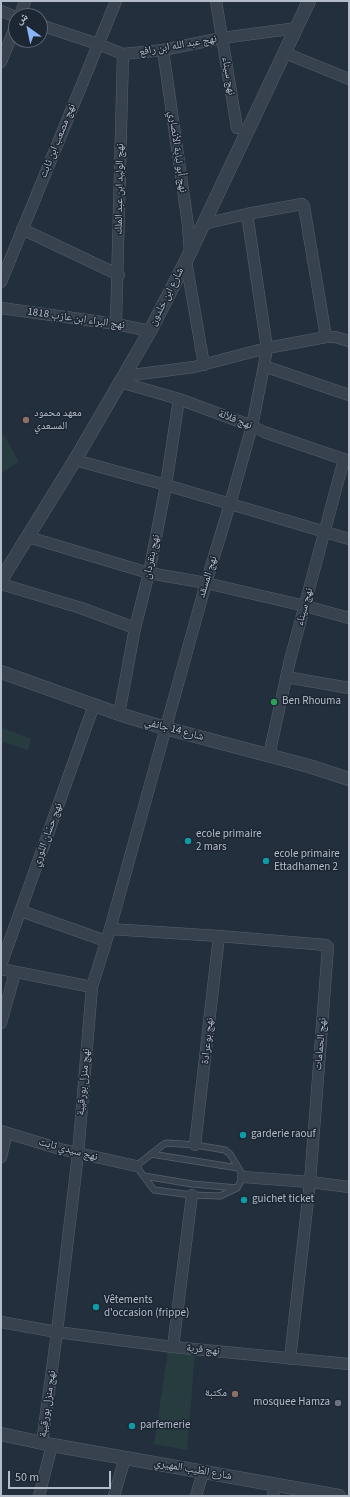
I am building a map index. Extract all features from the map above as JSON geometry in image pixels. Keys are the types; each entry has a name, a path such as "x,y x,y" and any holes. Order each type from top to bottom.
{"street":[{"name":"نهج مصعب ابن ثابت","path":"1,282 116,1"},
{"name":"نهج سيناء","path":"216,1 237,128"},
{"name":"شارع ابن خلدون","path":"1,580 75,460 150,331 188,257 309,1"},
{"name":"نهج عبد الله ابن رافع","path":"48,28 123,54 163,50 222,38 297,28"},
{"path":"1,62 8,45"},
{"name":"نهج أبو لبابة الأنصاري","path":"163,50 188,225 188,257 204,365"},
{"path":"285,53 349,79"},
{"name":"نهج الوليد ابن عبد الملك","path":"116,324 119,275 123,54"},
{"path":"203,224 300,204 304,206 326,337"},
{"name":"نهج المسقد","path":"165,728 252,426 267,348 247,214"},
{"path":"22,229 119,275"},
{"name":"نهج البراء ابن عازب 1818","path":"1,308 116,324 150,331"},
{"path":"123,378 132,375 204,365 267,348 326,337 349,341"},
{"path":"264,366 349,395"},
{"name":"نهج قلاّلة","path":"123,378 252,426 264,432 346,460"},
{"name":"نهج بنقردان","path":"119,714 135,628 149,573 166,485 179,399"},
{"path":"75,460 349,539"},
{"name":"نهج سيناء","path":"269,755 286,677 324,531 346,460"},
{"path":"28,537 149,573 206,583 349,618"},
{"path":"1,584 81,608 135,628"},
{"name":"شارع 14 جانفي","path":"2,674 165,728 309,766 349,779"},
{"path":"286,677 349,688"},
{"name":"نهج حسّان النّوري","path":"1,965 94,705"},
{"name":"نهج منزل بورقيبة","path":"39,1496 47,1444 57,1332 78,1154 92,986 110,929 165,728"},
{"path":"21,911 106,941"},
{"name":"نهج الحمامات","path":"110,929 219,936 326,945 328,947 310,1182 290,1359"},
{"name":"نهج بوعرادة","path":"195,1145 219,936"},
{"path":"1,969 15,973 92,986"},
{"path":"1,1024 15,973"},
{"path":"1,1157 4,1132"},
{"name":"نهج سيدي ثابت","path":"4,1132 78,1154 136,1166"},
{"path":"240,1172 349,1187"},
{"path":"174,1347 192,1195"},
{"name":"نهج قربة","path":"1,1322 57,1332 174,1347 349,1364"},
{"name":"شارع الطّيب المهيري","path":"1,1434 47,1444 203,1472 274,1490 339,1496"},
{"path":"114,1496 125,1458"},
{"path":"196,1496 203,1472"}],"lane":[{"path":"166,1143 195,1145 228,1151 240,1172 237,1188 220,1196 192,1195 154,1190 136,1166 166,1143"},
{"path":"151,1154 240,1172"},
{"path":"144,1176 192,1184 237,1188"}],"green space":[{"path":"4,435 19,462 1,473 1,436"},
{"path":"1,727 31,739 28,750 1,741"},
{"path":"168,1350 195,1353 187,1450 154,1444"}],"place":[{"name":"معهد محمود المسعدي","path":"26,420"},
{"name":"Ben Rhouma","path":"274,702"},
{"name":"ecole primaire 2 mars","path":"188,841"},
{"name":"ecole primaire Ettadhamen 2","path":"266,861"},
{"name":"garderie raouf","path":"243,1135"},
{"name":"guichet ticket","path":"244,1200"},
{"name":"Vêtements d'occasion (frippe)","path":"96,1307"},
{"name":"مكتبة","path":"235,1394"},
{"name":"mosquee Hamza","path":"338,1403"},
{"name":"parfemerie","path":"132,1426"}]}
